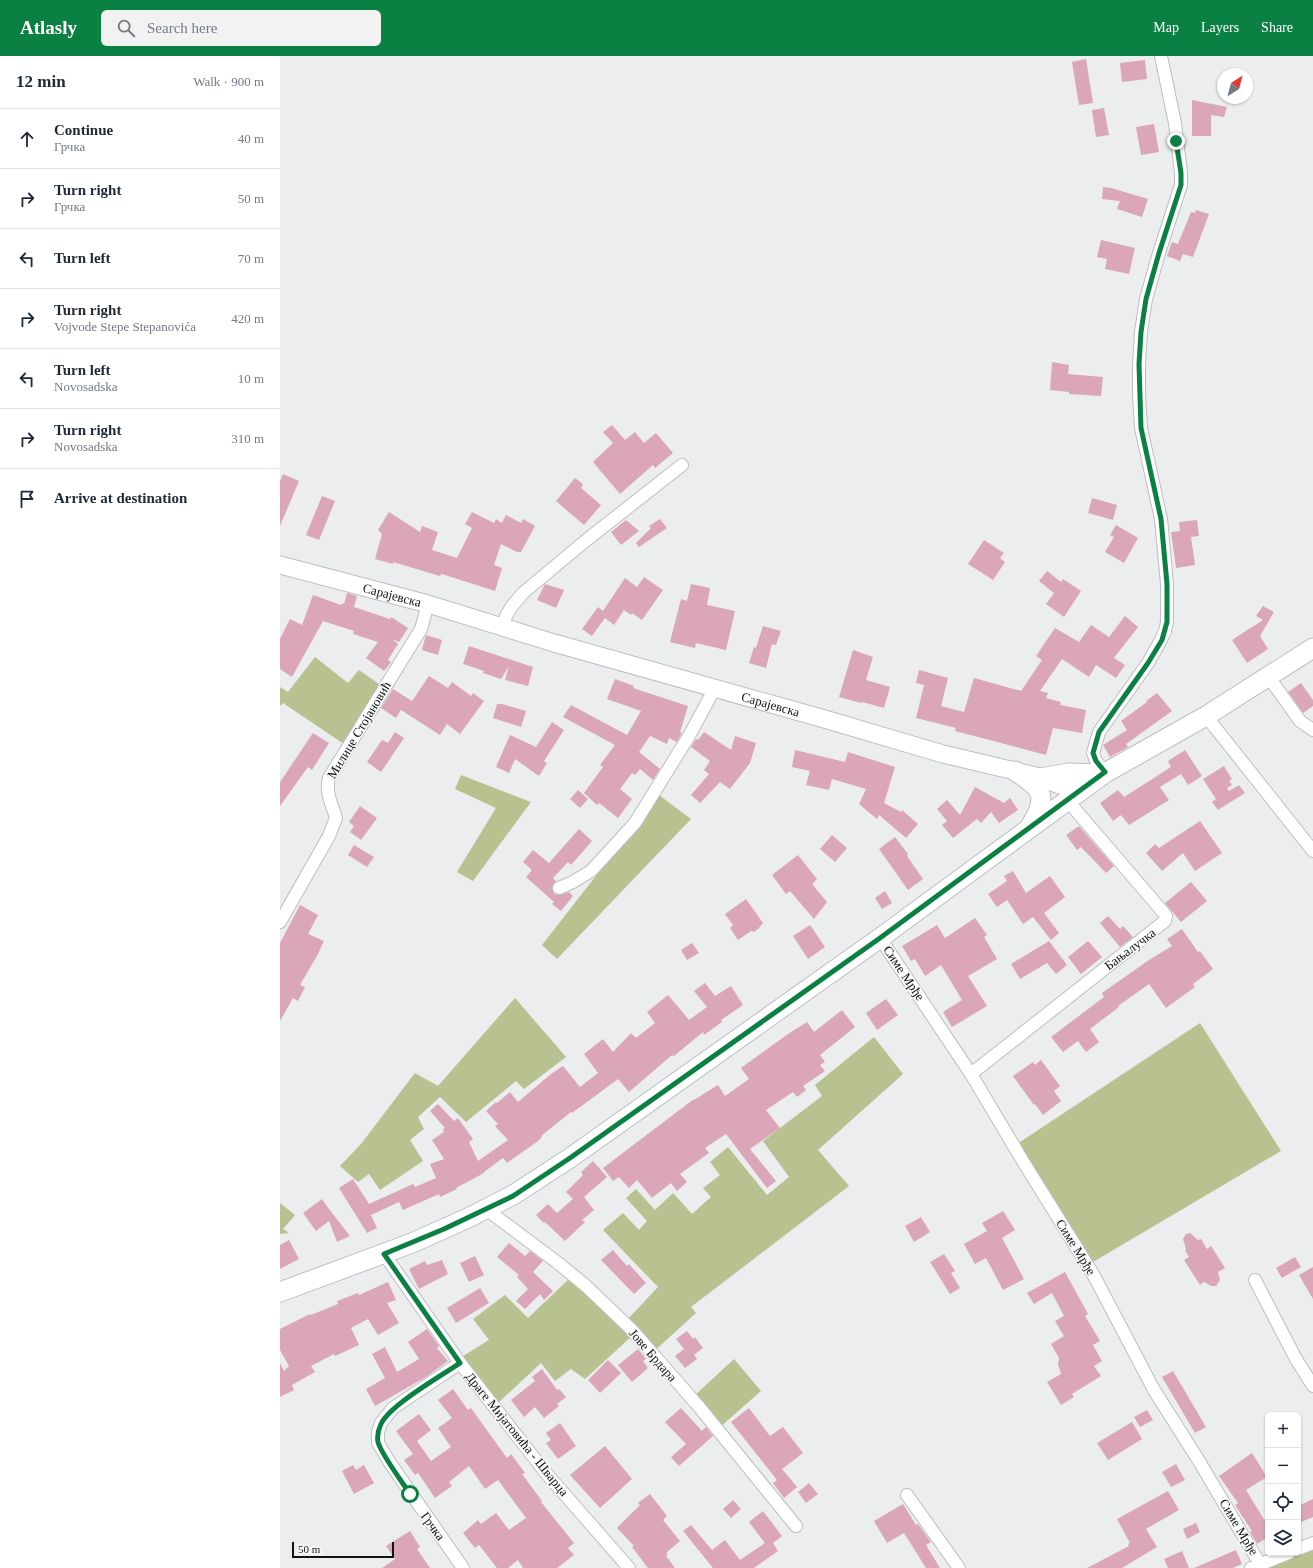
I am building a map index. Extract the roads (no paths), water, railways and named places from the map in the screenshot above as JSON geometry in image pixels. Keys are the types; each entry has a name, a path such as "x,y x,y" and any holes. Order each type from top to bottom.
{"main road":[{"name":"Сарајевска","path":"280,564 428,604 554,643 943,754 1040,777"},
{"path":"280,1292 331,1272 384,1254 444,1229 513,1196 570,1158 880,938 1105,772 1206,716 1313,648"},
{"path":"1015,771 1036,786 1041,798 1038,814 1029,828"},
{"path":"1040,777 1069,772 1105,772"},
{"path":"1040,777 1059,785 1072,788 1085,788"}],"street":[{"path":"1105,772 1096,761 1093,753 1099,732 1148,663 1162,640 1167,622 1167,584 1161,519 1141,428 1139,387 1140,348 1146,299 1181,185 1175,123 1161,56"},
{"path":"503,627 506,616 523,593 584,542 682,465"},
{"name":"Милице Стојановић","path":"280,922 329,836 336,818 327,794 329,778 421,628 428,604"},
{"path":"1268,676 1300,721 1313,730"},
{"path":"558,888 573,882 591,871 634,823 689,736 715,688"},
{"path":"1206,716 1313,851"},
{"name":"Бањалучка","path":"971,1074 1165,921 1166,916 1163,912 1067,800"},
{"name":"Симе Мрђе","path":"880,938 971,1074 1093,1274 1154,1390 1199,1461 1256,1566"},
{"name":"Јове Брдара","path":"486,1209 586,1286 632,1330 700,1408 796,1526"},
{"name":"Драге Мијатовића - Шварца","path":"384,1254 460,1363 546,1473 629,1568"},
{"path":"1255,1280 1296,1358 1313,1386"},
{"name":"Грчка","path":"460,1363 393,1408 381,1423 378,1432 378,1443 390,1463 463,1568"},
{"path":"907,1495 959,1568"},
{"path":"1301,1548 1313,1543"},
{"path":"1256,1566 1281,1556"}]}
